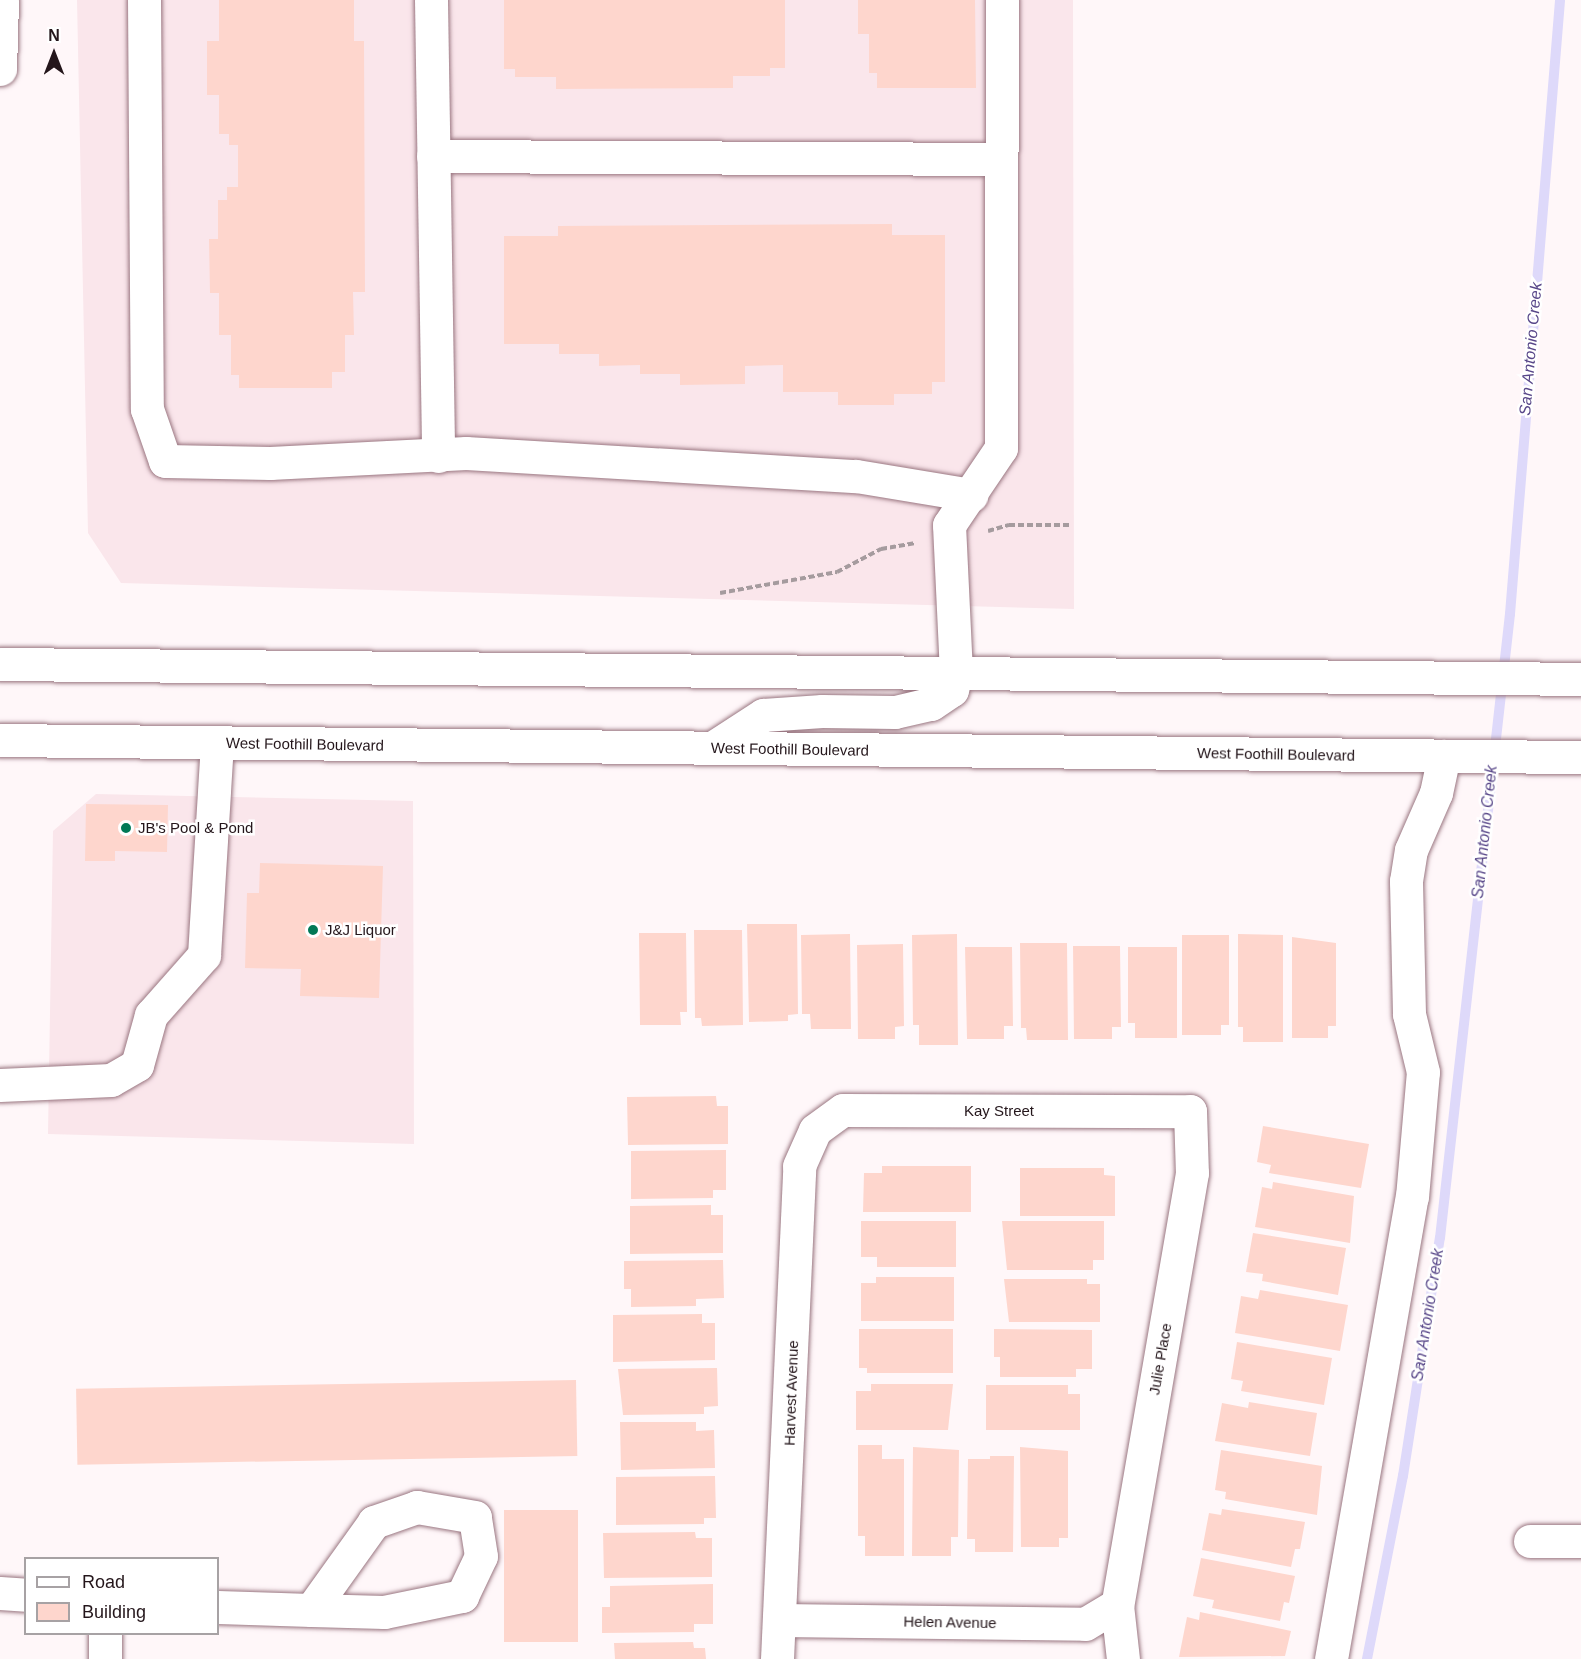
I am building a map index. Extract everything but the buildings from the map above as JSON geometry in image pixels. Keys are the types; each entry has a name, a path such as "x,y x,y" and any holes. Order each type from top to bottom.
{"main road":[{"path":"0,69 2,0"},
{"path":"144,0 147,409 165,461 270,464 466,453 856,476 971,495"},
{"path":"430,0 438,456"},
{"path":"712,748 763,716 822,711 895,712 931,704 952,690 956,673 949,525 1001,448 1002,0"},
{"path":"433,156 1001,159"},
{"path":"0,664 1581,679"},
{"name":"West Foothill Boulevard","path":"0,740 1581,757"},
{"path":"0,1085 111,1080 137,1065 151,1015 204,955 218,743"},
{"path":"1331,1659 1412,1197 1423,1072 1408,1014 1406,881 1411,850 1454,756"},
{"name":"Kay Street","path":"814,1130 843,1110 1190,1111"},
{"name":"Julie Place","path":"1123,1659 1117,1605 1192,1173 1190,1111"},
{"name":"Harvest Avenue","path":"777,1659 799,1166 814,1130"},
{"path":"219,1607 311,1610 384,1612 462,1596 481,1556 475,1517 417,1507 374,1522 311,1610"},
{"path":"1530,1541 1581,1541"},
{"path":"0,1593 24,1595"},
{"name":"Helen Avenue","path":"779,1620 1085,1624 1117,1605"},
{"path":"105,1635 105,1659"}],"path":[{"path":"720,593 837,572 881,549 949,539 1010,525 1070,525"}],"shaded area":[{"path":"77,0 1073,0 1074,609 121,583 88,533"},
{"path":"96,794 413,801 414,1144 48,1134 53,831"}],"waterway":[{"name":"San Antonio Creek","path":"1367,1659 1403,1476 1440,1238 1510,614 1560,0"}],"place":[{"name":"JB's Pool & Pond","path":"126,828"},
{"name":"J&J Liquor","path":"313,930"}]}
